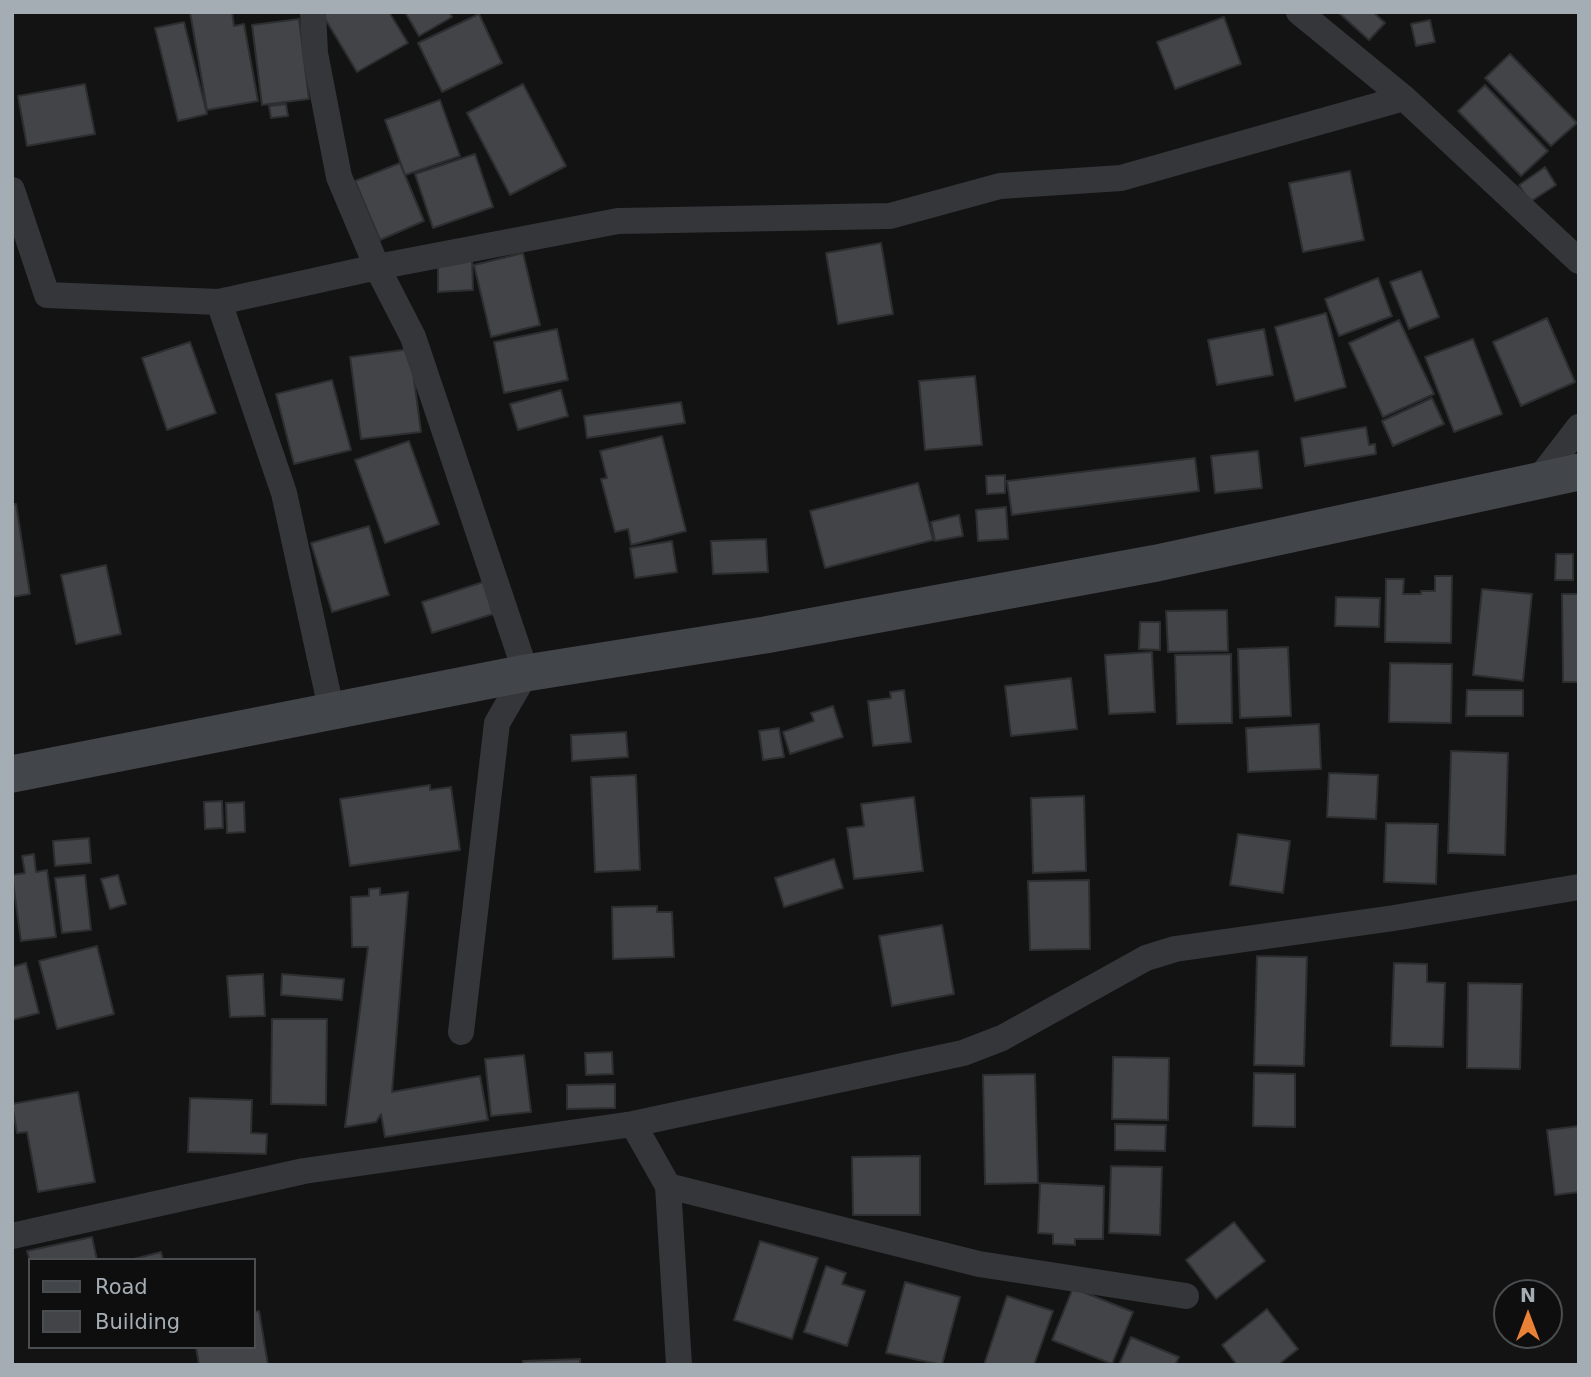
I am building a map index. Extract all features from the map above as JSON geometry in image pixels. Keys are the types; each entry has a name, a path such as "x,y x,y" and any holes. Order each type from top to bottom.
{"main road":[{"path":"12,774 526,673 765,635 1157,563 1579,472"}],"street":[{"path":"313,12 315,53 339,177 377,267 412,337 526,673 497,723 461,1032"},
{"path":"1299,12 1404,98 1579,261"},
{"path":"12,190 47,295 219,302 377,267 618,221 890,216 1000,186 1121,178 1404,98"},
{"path":"219,302 284,493 332,713"},
{"path":"1539,479 1579,427"},
{"path":"12,1236 304,1171 633,1124 963,1053 1002,1038 1146,958 1175,949 1394,918 1579,887"},
{"path":"633,1124 668,1186 679,1365"},
{"path":"668,1186 979,1264 1186,1296"}],"building":[{"path":"190,12 232,12 234,26 244,24 258,101 207,110"},
{"path":"321,12 389,12 408,43 357,72"},
{"path":"405,12 449,12 452,17 419,36"},
{"path":"1338,12 1373,12 1385,23 1369,40"},
{"path":"479,14 502,63 442,92 418,43"},
{"path":"1224,17 1241,64 1175,89 1157,42"},
{"path":"299,19 309,99 262,105 252,25"},
{"path":"1430,20 1435,42 1416,46 1411,24"},
{"path":"184,22 207,114 178,121 155,28"},
{"path":"1510,54 1577,123 1551,146 1485,78"},
{"path":"85,84 95,134 27,146 18,96"},
{"path":"523,84 566,166 510,195 467,113"},
{"path":"1485,85 1548,151 1521,176 1458,111"},
{"path":"440,100 460,156 405,175 385,120"},
{"path":"286,104 288,116 271,118 269,106"},
{"path":"475,154 493,207 433,228 415,174"},
{"path":"400,163 424,221 380,240 355,181"},
{"path":"1545,167 1556,185 1530,202 1519,185"},
{"path":"1350,171 1364,240 1303,252 1289,183"},
{"path":"881,243 893,314 838,324 826,253"},
{"path":"523,253 540,325 491,337 474,265"},
{"path":"472,259 473,290 438,292 438,260"},
{"path":"1421,271 1439,317 1409,329 1390,282"},
{"path":"1378,278 1392,316 1339,336 1325,299"},
{"path":"1326,313 1346,387 1295,401 1275,327"},
{"path":"1547,318 1575,382 1521,406 1493,342"},
{"path":"1399,320 1434,394 1383,417 1349,343"},
{"path":"557,329 568,380 504,393 494,342"},
{"path":"1264,329 1273,375 1217,385 1208,340"},
{"path":"1473,339 1502,414 1454,432 1425,357"},
{"path":"190,342 216,413 167,430 142,358"},
{"path":"410,349 421,432 361,439 350,357"},
{"path":"975,376 982,445 925,450 919,381"},
{"path":"332,380 351,450 294,464 276,394"},
{"path":"561,390 568,416 518,430 510,404"},
{"path":"1432,398 1444,424 1393,446 1382,421"},
{"path":"681,402 685,423 587,438 584,416"},
{"path":"1366,427 1369,445 1375,444 1376,454 1305,466 1301,438"},
{"path":"662,436 686,531 631,545 628,529 615,532 601,479 607,478 600,451"},
{"path":"409,441 439,524 385,543 355,460"},
{"path":"1258,451 1262,488 1215,493 1211,456"},
{"path":"1195,458 1199,491 1012,515 1007,481"},
{"path":"1005,475 1005,493 987,494 986,476"},
{"path":"918,483 933,540 825,568 810,511"},
{"path":"12,504 16,504 30,594 12,597"},
{"path":"1006,507 1008,539 978,541 976,510"},
{"path":"959,515 963,536 935,541 931,522"},
{"path":"369,526 389,595 332,612 311,543"},
{"path":"766,539 768,572 713,574 711,541"},
{"path":"672,541 677,572 635,578 630,548"},
{"path":"1556,554 1573,554 1573,580 1555,580"},
{"path":"106,565 121,634 76,644 61,575"},
{"path":"1435,576 1452,576 1451,643 1385,642 1386,579 1404,579 1403,594 1421,594 1421,591 1435,591"},
{"path":"483,582 493,614 432,633 422,602"},
{"path":"1482,589 1532,594 1523,681 1473,675"},
{"path":"1562,594 1579,594 1579,682 1563,682"},
{"path":"1336,597 1380,598 1379,627 1335,626"},
{"path":"1227,610 1228,651 1168,652 1166,611"},
{"path":"1140,622 1160,622 1160,650 1139,649"},
{"path":"1288,647 1291,716 1240,718 1238,649"},
{"path":"1152,652 1155,712 1109,714 1105,655"},
{"path":"1231,654 1232,723 1177,724 1175,655"},
{"path":"1390,663 1452,664 1451,723 1389,722"},
{"path":"1071,678 1077,729 1011,736 1005,686"},
{"path":"904,690 911,742 873,746 868,701 891,698 890,692"},
{"path":"1467,690 1523,690 1523,716 1466,716"},
{"path":"833,706 843,737 790,754 783,732 814,721 811,713"},
{"path":"1319,724 1321,769 1248,772 1246,728"},
{"path":"779,728 784,757 763,760 759,731"},
{"path":"626,732 628,757 572,761 571,735"},
{"path":"1451,751 1508,753 1505,855 1448,853"},
{"path":"1329,773 1378,775 1376,819 1327,817"},
{"path":"636,775 640,870 595,872 591,777"},
{"path":"430,785 430,790 451,787 460,850 350,866 340,799"},
{"path":"1084,796 1086,871 1033,873 1031,798"},
{"path":"914,797 923,871 854,879 847,828 864,826 861,804"},
{"path":"222,801 223,828 205,829 204,802"},
{"path":"244,802 245,832 227,833 226,803"},
{"path":"1386,823 1438,824 1436,884 1384,882"},
{"path":"1238,834 1290,841 1283,893 1230,885"},
{"path":"89,838 91,863 55,866 53,841"},
{"path":"34,854 36,872 47,870 56,937 21,941 12,875 25,873 22,856"},
{"path":"834,859 843,888 784,907 775,878"},
{"path":"85,875 91,930 62,933 55,878"},
{"path":"118,875 126,904 110,909 101,879"},
{"path":"1089,880 1090,949 1030,950 1028,881"},
{"path":"380,888 380,895 408,892 392,1092 480,1076 488,1120 385,1137 381,1114 376,1122 345,1127 368,947 352,947 351,897 369,896 369,889"},
{"path":"657,906 657,912 672,912 674,957 613,959 612,907"},
{"path":"942,925 954,994 892,1006 879,936"},
{"path":"97,946 114,1014 57,1029 39,961"},
{"path":"1257,956 1307,957 1304,1066 1254,1065"},
{"path":"26,963 39,1013 12,1020 12,967"},
{"path":"1394,963 1427,964 1427,982 1445,983 1443,1047 1391,1046"},
{"path":"263,974 265,1016 230,1017 227,976"},
{"path":"282,974 344,979 342,1000 281,995"},
{"path":"1468,983 1522,984 1520,1069 1467,1068"},
{"path":"272,1019 327,1019 326,1105 271,1104"},
{"path":"612,1052 613,1074 586,1075 585,1053"},
{"path":"524,1055 531,1112 491,1116 485,1059"},
{"path":"1113,1057 1169,1058 1168,1120 1112,1119"},
{"path":"1254,1073 1295,1074 1295,1127 1253,1126"},
{"path":"1035,1074 1038,1183 985,1184 983,1075"},
{"path":"615,1084 615,1108 567,1109 567,1085"},
{"path":"78,1092 95,1182 38,1192 27,1132 17,1133 12,1104"},
{"path":"190,1098 252,1100 251,1133 267,1134 266,1154 188,1152"},
{"path":"1115,1124 1166,1125 1165,1151 1115,1150"},
{"path":"1579,1126 1579,1192 1555,1195 1547,1130"},
{"path":"920,1156 920,1215 853,1215 852,1157"},
{"path":"1111,1166 1162,1167 1160,1235 1109,1233"},
{"path":"1040,1183 1104,1186 1103,1239 1075,1239 1075,1245 1053,1244 1053,1234 1038,1233"},
{"path":"1234,1222 1265,1261 1216,1299 1186,1260"},
{"path":"92,1237 97,1258 29,1258 27,1251"},
{"path":"760,1241 818,1258 792,1339 734,1320"},
{"path":"161,1252 162,1258 138,1258"},
{"path":"826,1266 846,1273 842,1284 865,1291 847,1346 804,1332"},
{"path":"905,1282 960,1297 942,1365 886,1353"},
{"path":"1073,1288 1133,1312 1112,1364 1052,1340"},
{"path":"1007,1296 1053,1311 1034,1365 984,1365"},
{"path":"1267,1309 1298,1349 1278,1365 1237,1365 1222,1345"},
{"path":"259,1311 268,1365 199,1365 196,1349 256,1349 256,1312"},
{"path":"1131,1337 1179,1357 1175,1365 1119,1365"},
{"path":"580,1359 580,1365 523,1365 523,1361"}]}
